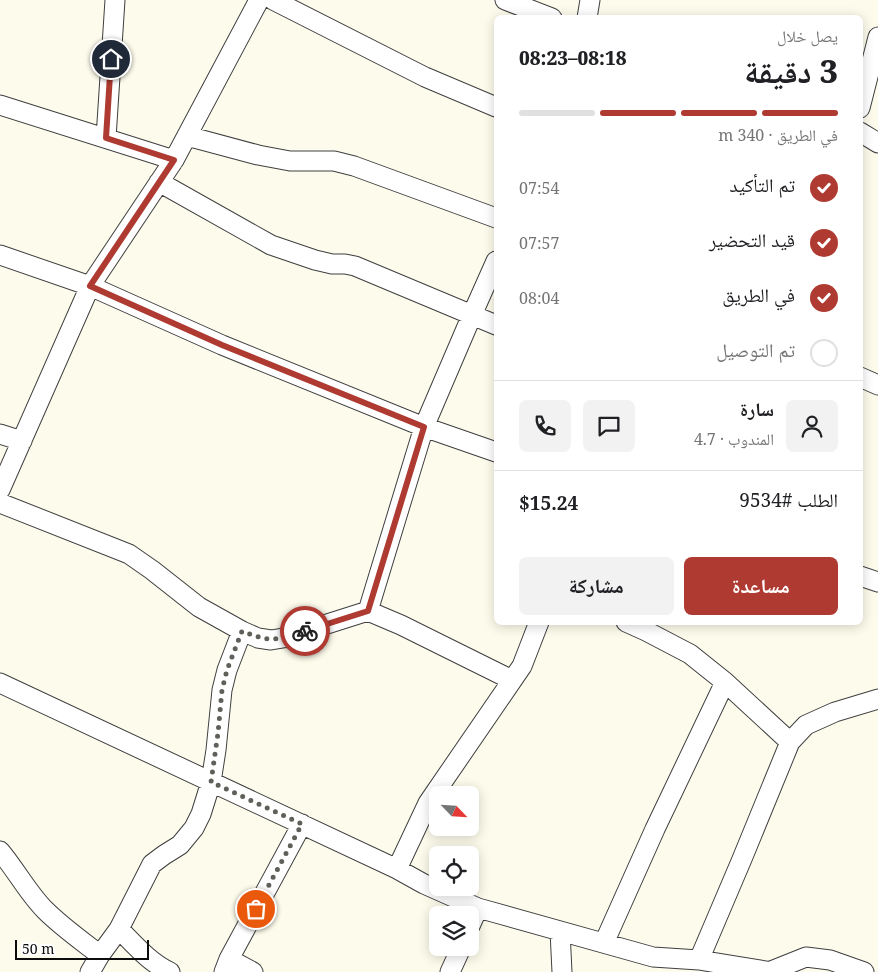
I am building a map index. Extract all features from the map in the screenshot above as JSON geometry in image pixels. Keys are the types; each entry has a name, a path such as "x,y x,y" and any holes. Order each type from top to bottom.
{"street":[{"path":"106,138 115,0"},
{"path":"0,490 90,286 174,160 259,0"},
{"path":"273,0 425,77 494,106"},
{"path":"505,0 544,15"},
{"path":"588,15 590,0"},
{"path":"863,96 878,37"},
{"path":"0,105 174,160"},
{"path":"863,134 878,143"},
{"path":"187,136 258,155 290,161 334,161 354,166 494,217"},
{"path":"159,182 271,245 315,260 356,266 494,324"},
{"path":"0,255 90,286 222,345 424,427 494,451"},
{"path":"368,611 424,427 494,266"},
{"path":"863,378 878,385"},
{"path":"0,434 22,441"},
{"path":"0,503 129,554 199,606 258,638 271,640 283,638 368,611 401,625 512,680"},
{"path":"863,577 878,582"},
{"path":"397,869 428,803 522,666 538,625"},
{"path":"633,625 690,654 725,682 790,742"},
{"path":"90,972 119,928 152,864 180,845 194,828 201,814 211,782 222,690 227,670 242,631"},
{"path":"604,943 654,829 725,682"},
{"path":"0,684 474,906"},
{"path":"699,960 790,742 806,726 834,712 878,699"},
{"path":"253,972 227,965 302,824"},
{"path":"0,851 45,910 100,955"},
{"path":"479,908 653,957 699,960 772,972 806,957 830,960 864,972"},
{"path":"119,928 146,956 170,972"},
{"path":"560,931 562,972"},
{"path":"450,972 457,956"}],"way so far":[{"path":"256,909 302,824 211,782 222,690 227,670 242,631 258,638 271,640 305,631"}],"route":[{"path":"111,59 106,138 174,160 90,286 222,345 424,427 368,611 305,631"}]}
